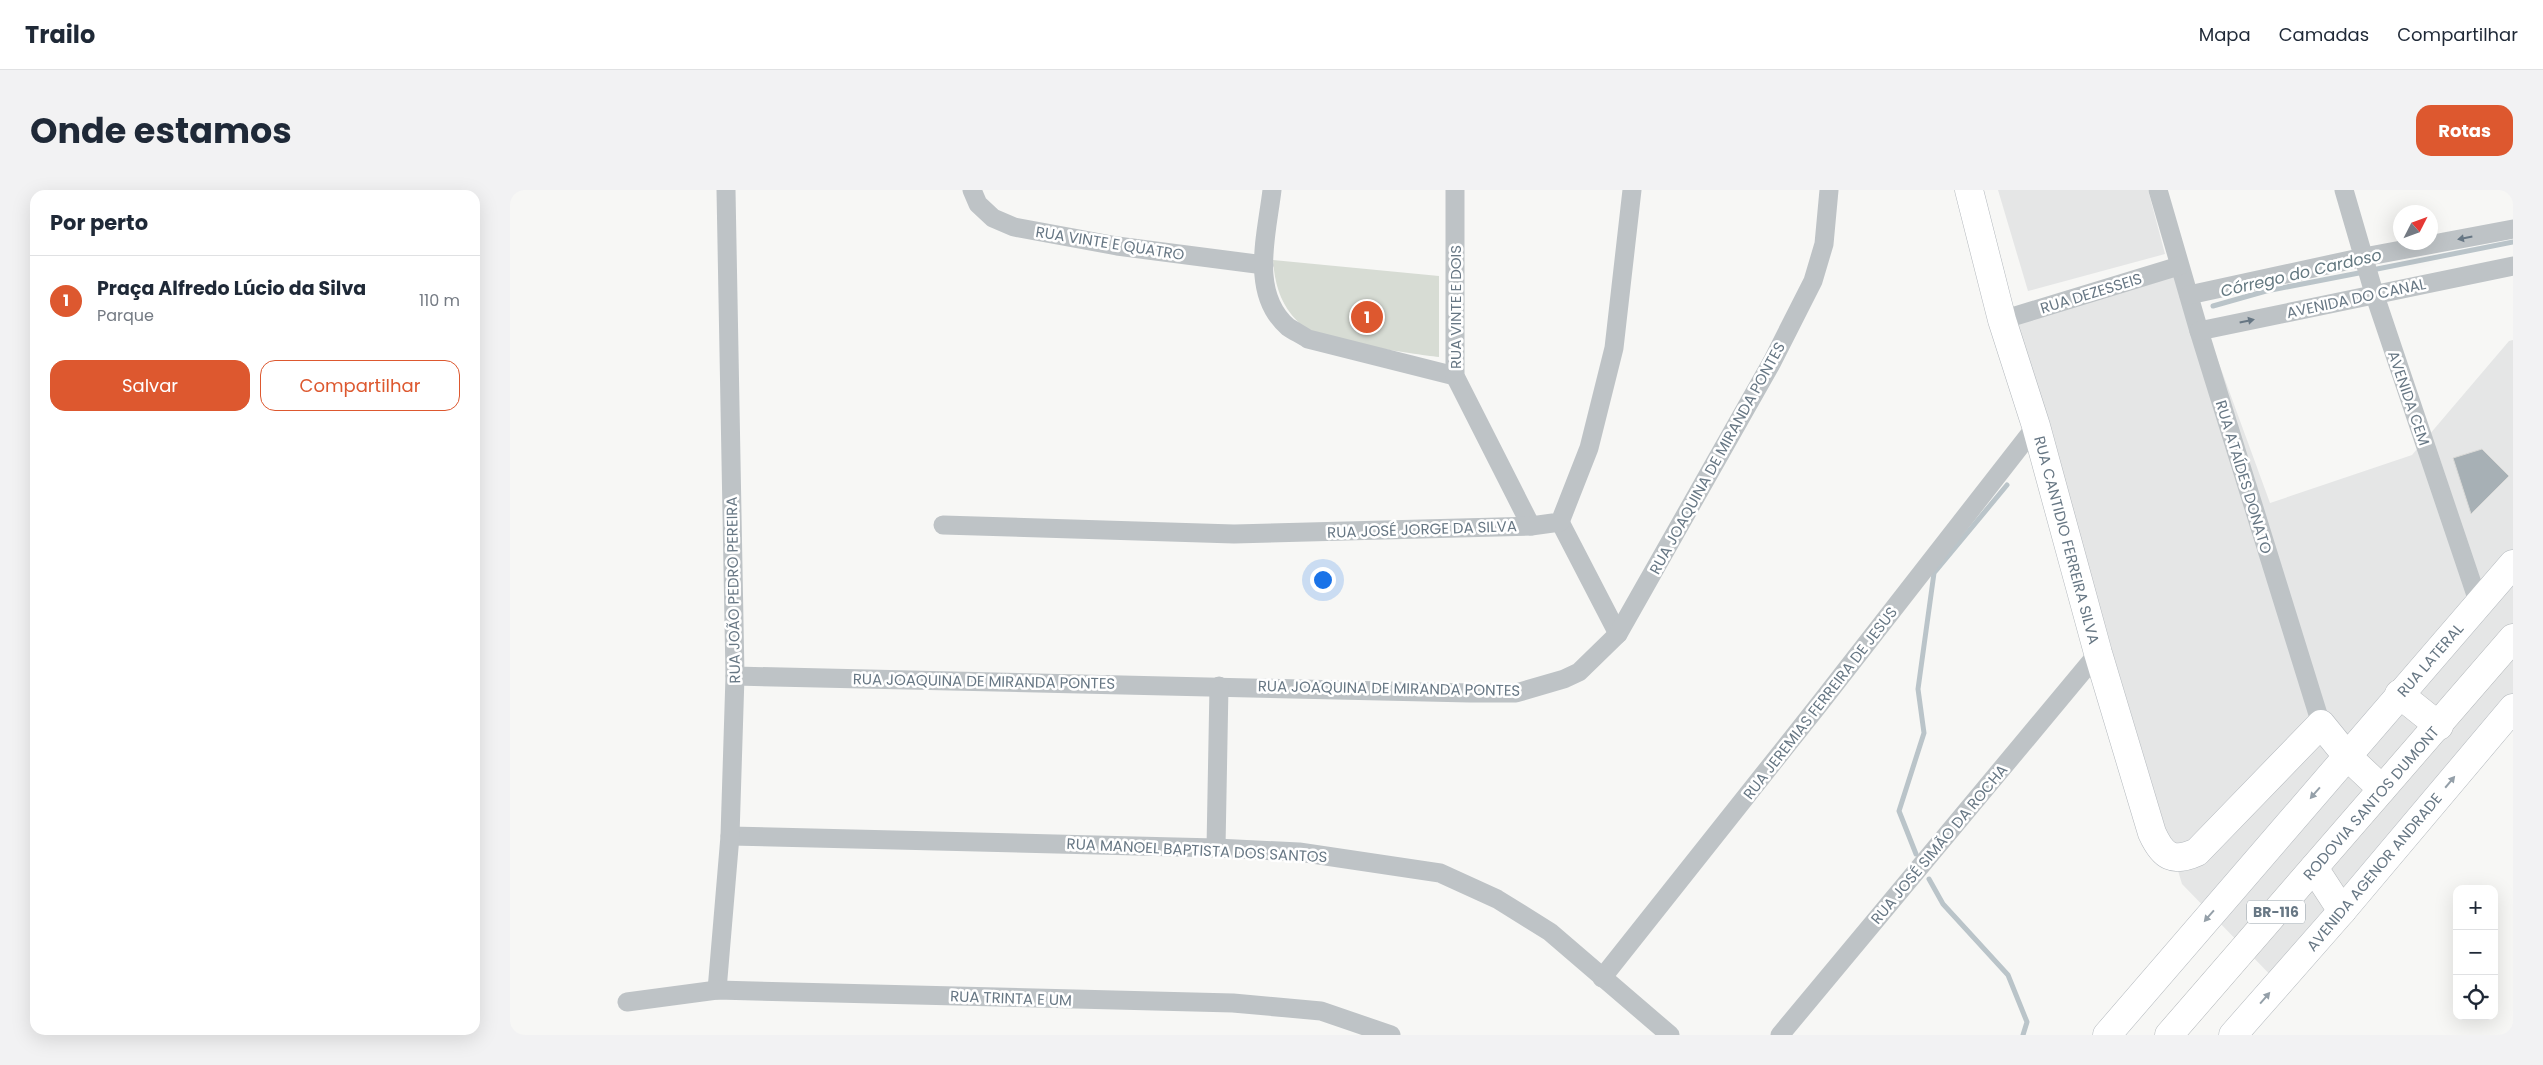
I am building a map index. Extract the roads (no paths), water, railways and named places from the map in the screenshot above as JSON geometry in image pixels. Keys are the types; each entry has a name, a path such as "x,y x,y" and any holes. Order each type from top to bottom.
{"main road":[{"name":"RUA CANTIDIO FERREIRA SILVA","path":"1969,190 2002,320 2036,426 2098,653 2155,841 2159,848 2172,858 2184,858 2197,852 2321,724"},
{"name":"RUA LATERAL","path":"2347,756 2513,564"},
{"name":"RODOVIA SANTOS DUMONT","path":"2169,1035 2513,638"},
{"path":"2399,694 2438,726"},
{"name":"AVENIDA AGENOR ANDRADE","path":"2233,1035 2342,911 2513,708"},
{"name":"RUA ATAÍDES DONATO","path":"2321,724 2347,756 2382,789"},
{"path":"2107,1035 2347,756"},
{"path":"2314,868 2342,911"}],"street":[{"name":"RUA JOÃO PEDRO PEREIRA","path":"717,990 730,836 735,676 726,190"},
{"name":"RUA VINTE E QUATRO","path":"972,190 978,204 993,218 1014,227 1117,246 1264,265"},
{"path":"1272,190 1264,265 1265,285 1276,313 1289,327 1308,339 1455,376"},
{"name":"RUA VINTE E DOIS","path":"1455,190 1455,376 1531,526"},
{"path":"1618,634 1560,522 1589,448 1614,348 1632,190"},
{"name":"RUA JOAQUINA DE MIRANDA PONTES","path":"735,676 1516,693 1542,686 1579,672 1618,634 1772,362 1813,281 1824,244 1830,190"},
{"name":"RUA ATAÍDES DONATO","path":"2158,190 2199,332 2321,724"},
{"name":"AVENIDA CEM","path":"2344,190 2374,293 2478,604"},
{"path":"2189,295 2364,257 2513,229"},
{"name":"RUA DEZESSEIS","path":"2002,320 2180,266"},
{"name":"AVENIDA DO CANAL","path":"2199,332 2374,293 2513,266"},
{"name":"RUA JEREMIAS FERREIRA DE JESUS","path":"1602,978 1821,702 2036,426"},
{"name":"RUA JOSÉ JORGE DA SILVA","path":"943,526 1234,534 1531,526 1560,522"},
{"name":"RUA JOSÉ SIMÃO DA ROCHA","path":"1780,1035 2098,653"},
{"path":"1216,848 1219,686"},
{"name":"RUA MANOEL BAPTISTA DOS SANTOS","path":"730,836 1216,848 1299,852 1440,873 1470,885 1550,932 1670,1035"},
{"name":"RUA TRINTA E UM","path":"627,1002 717,990 1286,1007 1321,1011 1391,1035"}],"waterway":[{"name":"Córrego do Cardoso","path":"2372,270 2513,242"},
{"name":"Córrego do Cardoso","path":"2213,306 2266,291 2364,272"},
{"name":"Córrego do Cardoso","path":"1916,854 1899,811 1924,733 1918,689 1934,573 2007,485"},
{"name":"Córrego do Cardoso","path":"1929,879 1943,904 2008,975 2027,1022 2023,1035"}],"place":[{"name":"Praça Alfredo Lúcio da Silva","path":"1367,317"}]}
